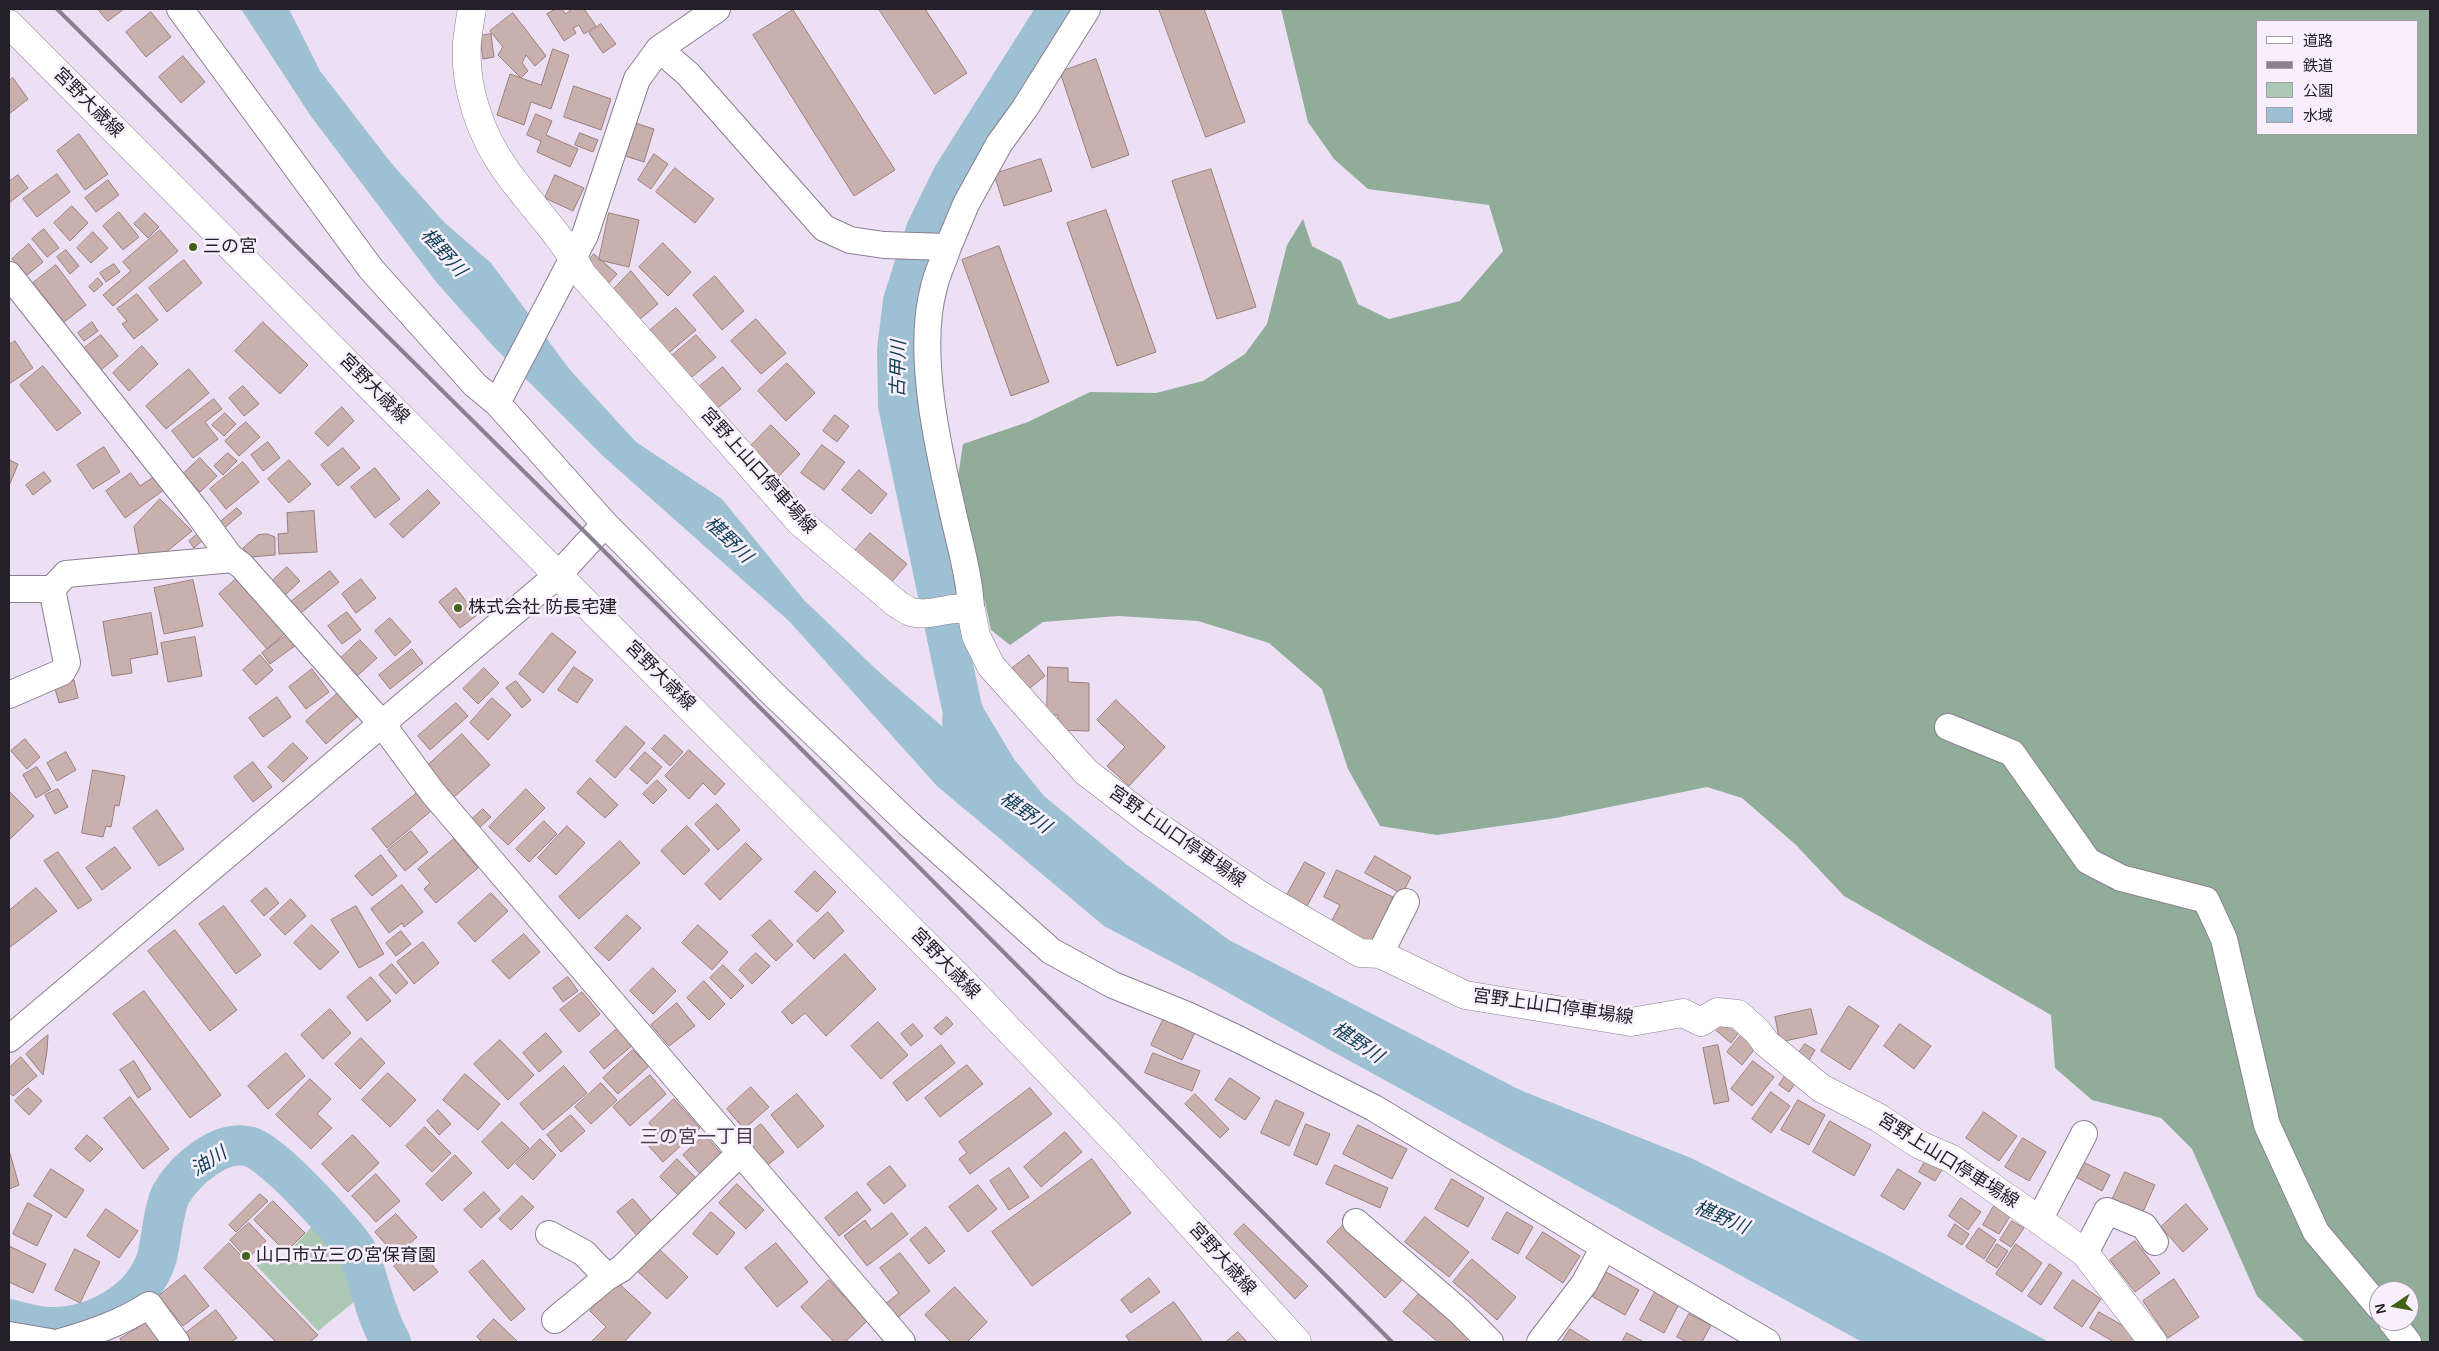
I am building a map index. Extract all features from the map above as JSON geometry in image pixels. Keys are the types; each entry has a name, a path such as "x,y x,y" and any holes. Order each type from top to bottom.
{"main road":[{"name":"宮野上山口停車場線","path":"472,9 467,44 471,88 485,137 504,169 569,262 582,274 800,522 896,604 910,612 923,614 966,609 976,636 991,666 1086,772 1147,819 1260,895 1360,953 1380,954 1465,995 1630,1022 1683,1013 1701,1022 1717,1012 1738,1014 1757,1031 1766,1043 1821,1088 1879,1118 1920,1145 1952,1159 2086,1253 2153,1342"},
{"name":"宮野大歳線","path":"9,24 559,574 967,986 1117,1143 1297,1342"}],"street":[{"path":"180,9 371,269 475,385 501,397 605,524 773,694 902,818 1051,951 1113,986 1187,1015 1374,1108 1604,1247 1729,1332 1767,1342"},
{"path":"501,397 569,262 585,235 637,79 659,49 717,9"},
{"path":"966,609 963,556 937,447 928,369 929,317 934,287 944,247 999,144 1025,108 1087,9"},
{"path":"659,49 688,74 792,195 824,228 850,240 896,245 944,247"},
{"path":"9,275 233,559 242,566 382,724 433,793 902,1342"},
{"path":"9,1039 559,574 605,524"},
{"path":"9,588 52,589 66,574 233,559"},
{"path":"9,695 62,672 67,663 52,589"},
{"path":"1948,727 2012,753 2088,861 2121,878 2206,900 2224,939 2267,1125 2316,1232 2369,1295"},
{"path":"1380,954 1406,902"},
{"path":"2040,1220 2084,1134"},
{"path":"555,1320 607,1277 621,1270 741,1152"},
{"path":"2086,1253 2107,1211 2152,1226"},
{"path":"1356,1222 1459,1310 1490,1342"},
{"path":"549,1234 584,1253 607,1277"},
{"path":"1540,1342 1584,1284 1604,1247"},
{"path":"9,1335 60,1342 92,1334 128,1319 150,1305 176,1342"},
{"path":"2399,1331 2408,1342"}],"green space":[{"path":"1281,9 2430,9 2430,1342 2305,1342 2257,1296 2192,1149 2161,1118 2092,1100 2055,1068 2051,1015 1844,896 1796,845 1742,798 1707,787 1556,818 1437,835 1380,826 1348,769 1322,689 1269,643 1198,621 1118,616 1043,622 1010,645 991,630 958,477 963,444 1028,422 1090,392 1156,393 1203,381 1245,354 1267,324 1287,245 1303,219 1312,246 1341,261 1358,304 1389,319 1460,301 1503,251 1489,205 1368,189 1334,159 1308,122"},
{"path":"315,1223 340,1256 354,1302 318,1331 256,1265 269,1252 280,1262"}],"water":[{"name":"椹野川","path":"241,9 289,9 320,71 392,164 445,223 491,263 570,370 636,442 722,499 804,600 879,672 943,727 957,715 950,673 960,649 984,709 1014,759 1044,796 1126,864 1229,940 1520,1090 1691,1158 1891,1257 2049,1342 1862,1342 1204,979 1104,926 937,786 790,622 603,456 495,348 437,283 310,115"}],"building":[{"path":"98,9 124,9 108,21"},
{"path":"556,9 562,9 565,14 570,11 569,9 584,9 596,26 584,34 579,25 573,28 576,33 564,41 547,14"},
{"path":"879,9 925,9 967,73 935,94"},
{"path":"1159,9 1204,9 1245,122 1206,137"},
{"path":"793,10 895,170 854,196 753,35"},
{"path":"151,12 171,37 146,57 126,32"},
{"path":"513,13 546,56 535,66 526,55 522,63 528,71 521,78 498,55 503,47 490,31"},
{"path":"601,24 616,44 603,53 589,33"},
{"path":"491,34 494,57 483,59 480,36"},
{"path":"553,49 569,55 551,109 531,102 524,125 497,115 510,74 541,85"},
{"path":"183,56 205,82 181,103 159,77"},
{"path":"1096,59 1129,155 1092,168 1060,72"},
{"path":"13,78 28,99 9,114 9,81"},
{"path":"574,86 611,99 601,130 564,117"},
{"path":"536,114 552,121 546,135 578,149 570,167 537,152 541,141 527,135"},
{"path":"632,122 654,129 644,162 622,155"},
{"path":"580,133 598,140 593,152 575,145"},
{"path":"79,134 108,174 85,190 57,151"},
{"path":"654,154 668,164 651,189 638,180"},
{"path":"1041,159 1052,191 1004,206 994,174"},
{"path":"675,168 714,199 695,223 656,192"},
{"path":"1211,169 1256,307 1217,319 1172,181"},
{"path":"57,174 70,192 37,217 23,199"},
{"path":"18,175 28,188 9,203 9,182"},
{"path":"555,175 584,188 573,211 545,198"},
{"path":"108,180 119,195 96,212 85,198"},
{"path":"72,206 88,223 70,241 54,223"},
{"path":"1106,210 1156,352 1117,366 1067,223"},
{"path":"119,212 139,237 123,250 103,226"},
{"path":"145,213 159,227 148,238 134,224"},
{"path":"609,213 639,220 629,267 599,260"},
{"path":"44,229 59,248 47,257 32,239"},
{"path":"160,230 178,251 113,306 103,295 131,271 123,262"},
{"path":"93,232 108,248 91,263 77,248"},
{"path":"663,243 691,272 668,296 639,267"},
{"path":"29,244 43,262 26,276 12,259"},
{"path":"999,246 1049,382 1011,396 962,260"},
{"path":"66,250 79,266 70,274 57,257"},
{"path":"594,254 617,274 605,287 583,268"},
{"path":"184,260 202,283 167,312 149,288"},
{"path":"114,264 120,272 106,282 100,273"},
{"path":"56,265 86,305 64,322 33,283"},
{"path":"631,271 658,304 640,319 613,290"},
{"path":"715,276 744,311 722,330 693,295"},
{"path":"98,278 103,284 94,292 89,287"},
{"path":"137,294 158,320 134,339 122,324 127,321 117,309"},
{"path":"676,308 696,330 666,355 647,333"},
{"path":"756,319 786,353 761,374 731,341"},
{"path":"92,322 98,331 84,341 78,333"},
{"path":"263,322 308,365 280,394 235,351"},
{"path":"101,335 118,356 96,374 79,352"},
{"path":"696,335 716,357 687,381 667,360"},
{"path":"15,341 33,368 9,384 9,345"},
{"path":"142,346 158,364 129,391 113,373"},
{"path":"787,363 815,393 786,421 758,391"},
{"path":"43,366 81,413 57,431 20,385"},
{"path":"723,367 741,389 708,416 690,394"},
{"path":"189,369 209,393 166,429 146,406"},
{"path":"243,386 259,404 244,416 229,398"},
{"path":"214,399 222,409 205,422 218,439 193,458 172,431"},
{"path":"342,407 354,421 328,446 315,433"},
{"path":"225,413 236,424 224,436 212,425"},
{"path":"835,415 849,426 837,442 823,431"},
{"path":"246,422 260,437 239,456 225,441"},
{"path":"771,425 800,454 778,477 748,449"},
{"path":"268,442 280,458 263,471 251,455"},
{"path":"822,445 845,462 824,490 801,473"},
{"path":"104,447 120,472 93,489 77,465"},
{"path":"343,448 360,468 338,486 321,465"},
{"path":"228,453 237,461 223,475 214,466"},
{"path":"200,458 217,476 200,492 183,474"},
{"path":"9,460 18,464 9,486"},
{"path":"289,460 311,484 289,503 268,479"},
{"path":"243,462 259,482 226,509 210,489"},
{"path":"375,468 400,499 375,518 351,487"},
{"path":"859,470 887,494 871,514 842,490"},
{"path":"44,472 51,481 33,495 26,485"},
{"path":"131,473 140,486 158,474 168,487 125,518 106,491"},
{"path":"428,490 440,503 403,538 390,524"},
{"path":"160,499 192,531 165,553 139,554 134,527"},
{"path":"237,508 242,513 223,529 219,523"},
{"path":"314,511 317,552 279,554 278,534 288,533 287,513"},
{"path":"199,533 204,539 194,548 189,541"},
{"path":"870,533 907,564 889,585 852,554"},
{"path":"267,534 275,537 275,555 250,557 243,548 258,535"},
{"path":"287,567 300,581 282,598 269,584"},
{"path":"330,571 339,582 296,617 287,605"},
{"path":"243,573 291,628 267,649 219,594"},
{"path":"361,579 376,598 356,613 342,594"},
{"path":"193,580 203,626 164,634 154,588"},
{"name":"株式会社 防長宅建","path":"456,588 477,615 460,628 439,602"},
{"path":"347,612 361,630 342,644 328,626"},
{"path":"151,613 158,654 130,659 132,673 112,676 103,622"},
{"path":"390,618 411,642 395,656 375,631"},
{"path":"552,633 576,652 543,693 519,674"},
{"path":"288,634 296,645 270,664 262,653"},
{"path":"195,637 202,676 168,682 161,643"},
{"path":"360,640 377,658 357,676 341,658"},
{"path":"412,649 423,663 390,689 379,675"},
{"path":"260,655 273,670 256,685 243,670"},
{"path":"1029,655 1045,676 1022,694 1006,673"},
{"path":"574,667 593,680 577,703 558,690"},
{"path":"1048,667 1068,668 1068,682 1089,683 1089,731 1058,730 1058,715 1047,715"},
{"path":"484,668 499,683 478,704 463,689"},
{"path":"312,669 329,692 306,709 289,687"},
{"path":"74,680 78,698 59,703 54,685"},
{"path":"516,681 531,700 522,708 506,688"},
{"path":"338,693 358,716 326,744 306,721"},
{"path":"277,697 291,717 263,737 249,718"},
{"path":"492,698 511,715 488,740 470,723"},
{"path":"1116,700 1165,747 1129,786 1107,766 1125,747 1097,720"},
{"path":"456,703 468,716 430,750 418,736"},
{"path":"626,726 645,743 615,778 596,761"},
{"path":"462,734 490,765 454,797 426,767"},
{"path":"665,735 683,752 670,766 652,749"},
{"path":"25,739 40,757 27,769 11,751"},
{"path":"293,743 308,758 283,782 268,767"},
{"path":"689,750 725,784 715,795 703,783 689,799 665,776"},
{"path":"66,752 76,770 57,781 47,763"},
{"path":"645,752 662,767 647,784 630,769"},
{"path":"253,762 272,787 253,802 234,777"},
{"path":"37,767 51,789 36,798 23,775"},
{"path":"93,770 125,776 119,806 115,805 111,827 106,826 103,837 82,833"},
{"path":"590,778 618,805 605,818 577,793"},
{"path":"657,780 667,790 653,804 643,794"},
{"path":"58,789 68,807 55,814 45,795"},
{"path":"526,789 545,808 508,845 489,827"},
{"path":"9,791 34,816 9,840"},
{"path":"417,793 431,811 387,848 372,829"},
{"path":"717,804 740,830 718,850 695,824"},
{"path":"483,809 491,817 479,828 471,820"},
{"path":"157,810 184,849 159,866 133,828"},
{"path":"544,821 557,834 529,862 516,849"},
{"path":"567,826 585,843 556,875 538,858"},
{"path":"687,826 710,850 684,875 661,851"},
{"path":"411,831 428,852 405,871 388,850"},
{"path":"454,839 478,868 436,903 424,889 430,883 418,869"},
{"path":"620,841 640,863 579,919 559,897"},
{"path":"746,843 762,859 720,900 705,884"},
{"path":"115,847 131,868 102,890 86,868"},
{"path":"58,852 92,900 78,909 44,861"},
{"path":"381,855 397,876 372,896 355,876"},
{"path":"1375,856 1411,877 1402,894 1365,873"},
{"path":"1305,862 1325,873 1307,906 1287,895"},
{"path":"1337,870 1393,897 1371,944 1330,924 1340,905 1324,897"},
{"path":"815,871 836,892 817,912 795,892"},
{"path":"402,885 423,912 404,927 402,923 389,933 371,909"},
{"path":"36,888 57,911 9,948 9,911"},
{"path":"266,888 279,903 264,916 251,901"},
{"path":"491,893 508,911 475,942 458,923"},
{"path":"291,899 306,916 285,935 270,919"},
{"path":"224,906 261,955 236,974 199,924"},
{"path":"356,906 384,954 359,968 331,920"},
{"path":"828,912 844,931 814,959 797,941"},
{"path":"627,915 641,928 609,961 595,948"},
{"path":"770,920 793,945 776,961 752,936"},
{"path":"312,925 339,952 320,970 294,943"},
{"path":"698,925 728,952 712,970 682,943"},
{"path":"175,930 237,1010 210,1031 148,951"},
{"path":"401,931 411,944 396,956 386,943"},
{"path":"524,934 540,952 509,979 492,961"},
{"path":"423,942 439,963 414,984 397,962"},
{"path":"756,953 770,966 752,984 739,970"},
{"path":"845,954 876,989 826,1036 805,1013 792,1024 782,1012"},
{"path":"392,964 408,983 396,994 379,975"},
{"path":"723,965 744,986 731,999 710,978"},
{"path":"653,968 676,991 653,1014 630,991"},
{"path":"371,977 391,1001 367,1021 347,997"},
{"path":"568,977 578,991 563,1002 553,988"},
{"path":"704,981 725,1004 709,1020 687,998"},
{"path":"144,991 221,1095 190,1118 113,1014"},
{"path":"582,992 600,1014 579,1032 560,1010"},
{"path":"677,1003 695,1026 669,1046 651,1025"},
{"path":"1849,1006 1879,1026 1850,1070 1821,1051"},
{"path":"330,1009 351,1033 323,1059 301,1035"},
{"path":"1811,1009 1817,1034 1780,1042 1775,1017"},
{"path":"1726,1010 1745,1025 1731,1043 1712,1027"},
{"path":"1166,1014 1197,1028 1182,1060 1151,1045"},
{"path":"947,1017 953,1024 941,1035 934,1028"},
{"path":"878,1022 908,1055 881,1079 851,1046"},
{"path":"913,1024 923,1036 911,1046 901,1034"},
{"path":"1900,1024 1931,1046 1914,1069 1884,1046"},
{"path":"618,1028 633,1045 604,1069 590,1052"},
{"path":"546,1033 562,1052 539,1072 523,1053"},
{"path":"1742,1034 1757,1046 1742,1065 1727,1052"},
{"path":"48,1035 47,1051 43,1075 26,1054"},
{"path":"361,1038 385,1063 360,1089 335,1064"},
{"path":"500,1040 534,1075 508,1100 474,1064"},
{"path":"1805,1044 1815,1050 1807,1064 1796,1057"},
{"path":"941,1045 955,1063 907,1101 893,1083"},
{"path":"1718,1045 1729,1101 1714,1104 1703,1048"},
{"path":"633,1050 649,1066 618,1094 603,1078"},
{"path":"286,1053 305,1076 268,1109 248,1086"},
{"path":"1153,1053 1200,1071 1192,1091 1145,1073"},
{"path":"21,1057 37,1076 13,1096 9,1092 9,1068"},
{"path":"134,1061 151,1089 138,1098 120,1070"},
{"path":"1753,1061 1774,1077 1752,1106 1731,1089"},
{"path":"967,1065 983,1084 940,1117 925,1098"},
{"path":"564,1066 587,1093 543,1130 520,1104"},
{"path":"388,1073 416,1100 390,1127 362,1100"},
{"path":"1787,1073 1797,1081 1789,1092 1779,1085"},
{"path":"465,1074 500,1104 478,1130 443,1100"},
{"path":"650,1075 666,1094 630,1126 613,1107"},
{"path":"1230,1078 1260,1098 1245,1120 1215,1100"},
{"path":"310,1079 331,1099 317,1114 332,1128 311,1149 276,1115"},
{"path":"601,1083 617,1100 591,1124 575,1107"},
{"path":"751,1087 769,1107 744,1129 727,1109"},
{"path":"28,1088 42,1101 29,1115 15,1101"},
{"path":"1030,1088 1052,1114 970,1174 959,1159 967,1153 959,1142"},
{"path":"1771,1092 1790,1106 1771,1133 1752,1119"},
{"path":"797,1094 824,1126 798,1148 771,1115"},
{"path":"1195,1094 1229,1129 1220,1138 1185,1104"},
{"path":"130,1097 169,1149 143,1169 104,1118"},
{"path":"674,1099 700,1128 663,1162 647,1144 658,1133 649,1123"},
{"path":"1276,1100 1304,1113 1289,1146 1261,1133"},
{"path":"1798,1100 1825,1115 1809,1145 1781,1130"},
{"path":"438,1110 451,1124 439,1135 427,1121"},
{"path":"1984,1112 2017,1136 1999,1161 1966,1138"},
{"path":"571,1115 585,1131 561,1152 547,1135"},
{"path":"1830,1121 1871,1145 1854,1176 1813,1152"},
{"path":"502,1122 529,1148 508,1169 482,1142"},
{"path":"761,1124 784,1152 761,1170 739,1142"},
{"path":"1306,1124 1330,1134 1317,1165 1294,1155"},
{"path":"1358,1125 1407,1149 1392,1179 1343,1154"},
{"path":"425,1127 451,1153 432,1172 406,1146"},
{"path":"1065,1132 1082,1152 1041,1187 1024,1167"},
{"path":"87,1135 103,1149 90,1162 75,1149"},
{"path":"353,1135 379,1163 348,1192 322,1164"},
{"path":"705,1135 726,1159 704,1178 683,1155"},
{"path":"2023,1138 2046,1152 2029,1181 2005,1167"},
{"path":"540,1139 556,1155 533,1180 516,1164"},
{"path":"9,1150 19,1185 9,1189"},
{"path":"455,1155 472,1173 442,1201 426,1184"},
{"path":"1927,1158 1943,1168 1935,1181 1919,1172"},
{"path":"677,1159 699,1181 682,1199 660,1177"},
{"path":"1092,1159 1131,1213 1032,1286 992,1232"},
{"path":"2079,1160 2110,1175 2102,1191 2072,1175"},
{"path":"1335,1165 1388,1188 1380,1208 1326,1184"},
{"path":"890,1166 906,1186 884,1204 867,1184"},
{"path":"1009,1168 1029,1197 1009,1210 990,1181"},
{"path":"51,1169 84,1190 66,1218 34,1196"},
{"path":"1898,1169 1921,1183 1904,1210 1881,1196"},
{"path":"2125,1172 2155,1185 2142,1214 2112,1200"},
{"path":"376,1174 400,1201 376,1222 352,1196"},
{"path":"1452,1179 1484,1198 1468,1227 1435,1209"},
{"path":"737,1184 764,1210 746,1229 719,1203"},
{"path":"978,1185 997,1209 968,1232 949,1207"},
{"path":"484,1192 500,1210 481,1228 464,1210"},
{"path":"857,1192 871,1210 839,1236 825,1218"},
{"path":"260,1194 268,1201 236,1232 229,1225"},
{"path":"522,1196 534,1207 511,1230 499,1219"},
{"path":"1961,1198 1981,1212 1968,1230 1949,1216"},
{"path":"633,1199 654,1224 638,1237 617,1212"},
{"path":"273,1201 305,1233 286,1252 254,1220"},
{"path":"28,1203 52,1215 37,1246 13,1234"},
{"path":"2186,1204 2208,1229 2183,1252 2161,1227"},
{"path":"1994,1206 2010,1216 1999,1234 1983,1225"},
{"path":"106,1209 138,1231 119,1258 87,1236"},
{"path":"711,1212 735,1233 717,1255 693,1234"},
{"path":"1507,1212 1533,1227 1518,1254 1492,1239"},
{"path":"892,1213 908,1234 867,1266 844,1236 865,1220 871,1229"},
{"path":"396,1214 417,1237 396,1256 375,1232"},
{"path":"1425,1217 1469,1252 1449,1277 1405,1242"},
{"path":"1347,1221 1405,1277 1385,1298 1327,1242"},
{"path":"2012,1221 2024,1228 2011,1247 2000,1240"},
{"path":"249,1223 266,1241 247,1259 230,1240"},
{"path":"1244,1224 1308,1286 1295,1299 1234,1234"},
{"path":"1955,1224 1969,1234 1962,1245 1948,1236"},
{"path":"926,1227 945,1251 929,1264 910,1240"},
{"path":"1979,1228 1996,1240 1984,1259 1966,1247"},
{"path":"1543,1232 1580,1256 1563,1283 1526,1258"},
{"path":"2135,1241 2160,1273 2135,1292 2110,1260"},
{"path":"229,1243 318,1335 310,1342 276,1342 204,1268"},
{"path":"776,1243 808,1282 777,1307 745,1268"},
{"path":"654,1244 688,1277 667,1299 633,1267"},
{"path":"1997,1244 2008,1251 1997,1268 1986,1261"},
{"path":"2016,1244 2042,1263 2022,1292 1996,1274"},
{"path":"9,1246 46,1264 33,1293 9,1282"},
{"path":"418,1247 438,1272 414,1291 394,1266"},
{"path":"75,1249 100,1262 80,1303 55,1290"},
{"path":"900,1253 930,1291 896,1319 884,1305 899,1293 880,1268"},
{"path":"1472,1259 1516,1297 1497,1320 1453,1282"},
{"path":"483,1260 525,1309 511,1321 469,1272"},
{"path":"2050,1264 2062,1273 2041,1305 2028,1296"},
{"path":"1606,1272 1639,1290 1625,1315 1593,1297"},
{"path":"185,1275 209,1306 183,1326 159,1296"},
{"path":"1149,1278 1160,1292 1131,1313 1121,1300"},
{"path":"2174,1279 2199,1317 2168,1338 2143,1301"},
{"path":"829,1280 867,1321 845,1342 834,1342 801,1307"},
{"path":"2073,1280 2101,1299 2082,1327 2054,1308"},
{"path":"617,1282 651,1313 624,1342 591,1342 606,1327 590,1311"},
{"path":"955,1287 987,1322 967,1342 951,1342 925,1315"},
{"path":"1422,1290 1472,1334 1465,1342 1438,1342 1403,1312"},
{"path":"1655,1292 1679,1304 1664,1333 1640,1320"},
{"path":"1174,1302 1203,1342 1130,1342 1126,1336"},
{"path":"216,1310 237,1338 231,1342 193,1342 186,1333"},
{"path":"2099,1312 2141,1336 2138,1342 2114,1342 2090,1328"},
{"path":"1689,1314 1711,1325 1702,1342 1687,1342 1677,1337"},
{"path":"494,1319 518,1342 482,1342 477,1337"},
{"path":"149,1321 162,1342 122,1342 120,1339"},
{"path":"1570,1329 1591,1342 1562,1342"},
{"path":"1238,1332 1247,1342 1226,1342"},
{"path":"1627,1333 1644,1342 1622,1342"}],"waterway":[{"name":"古甲川","path":"962,721 963,713 898,405 897,350 903,301 926,230 952,177 1058,9"},
{"name":"油川","path":"9,1319 40,1326 67,1326 100,1317 129,1299 141,1287 157,1257 169,1200 177,1185 185,1175 205,1158 228,1147 240,1145 251,1147 262,1153 291,1177 356,1250 362,1262 380,1318 391,1342"}],"railway":[{"path":"57,9 591,538 1392,1342"}],"place":[{"name":"三の宮","path":"193,247"},
{"name":"株式会社 防長宅建","path":"458,608"},
{"name":"山口市立三の宮保育園","path":"246,1256"}],"district":[{"name":"三の宮一丁目","path":"697,1138"}]}
